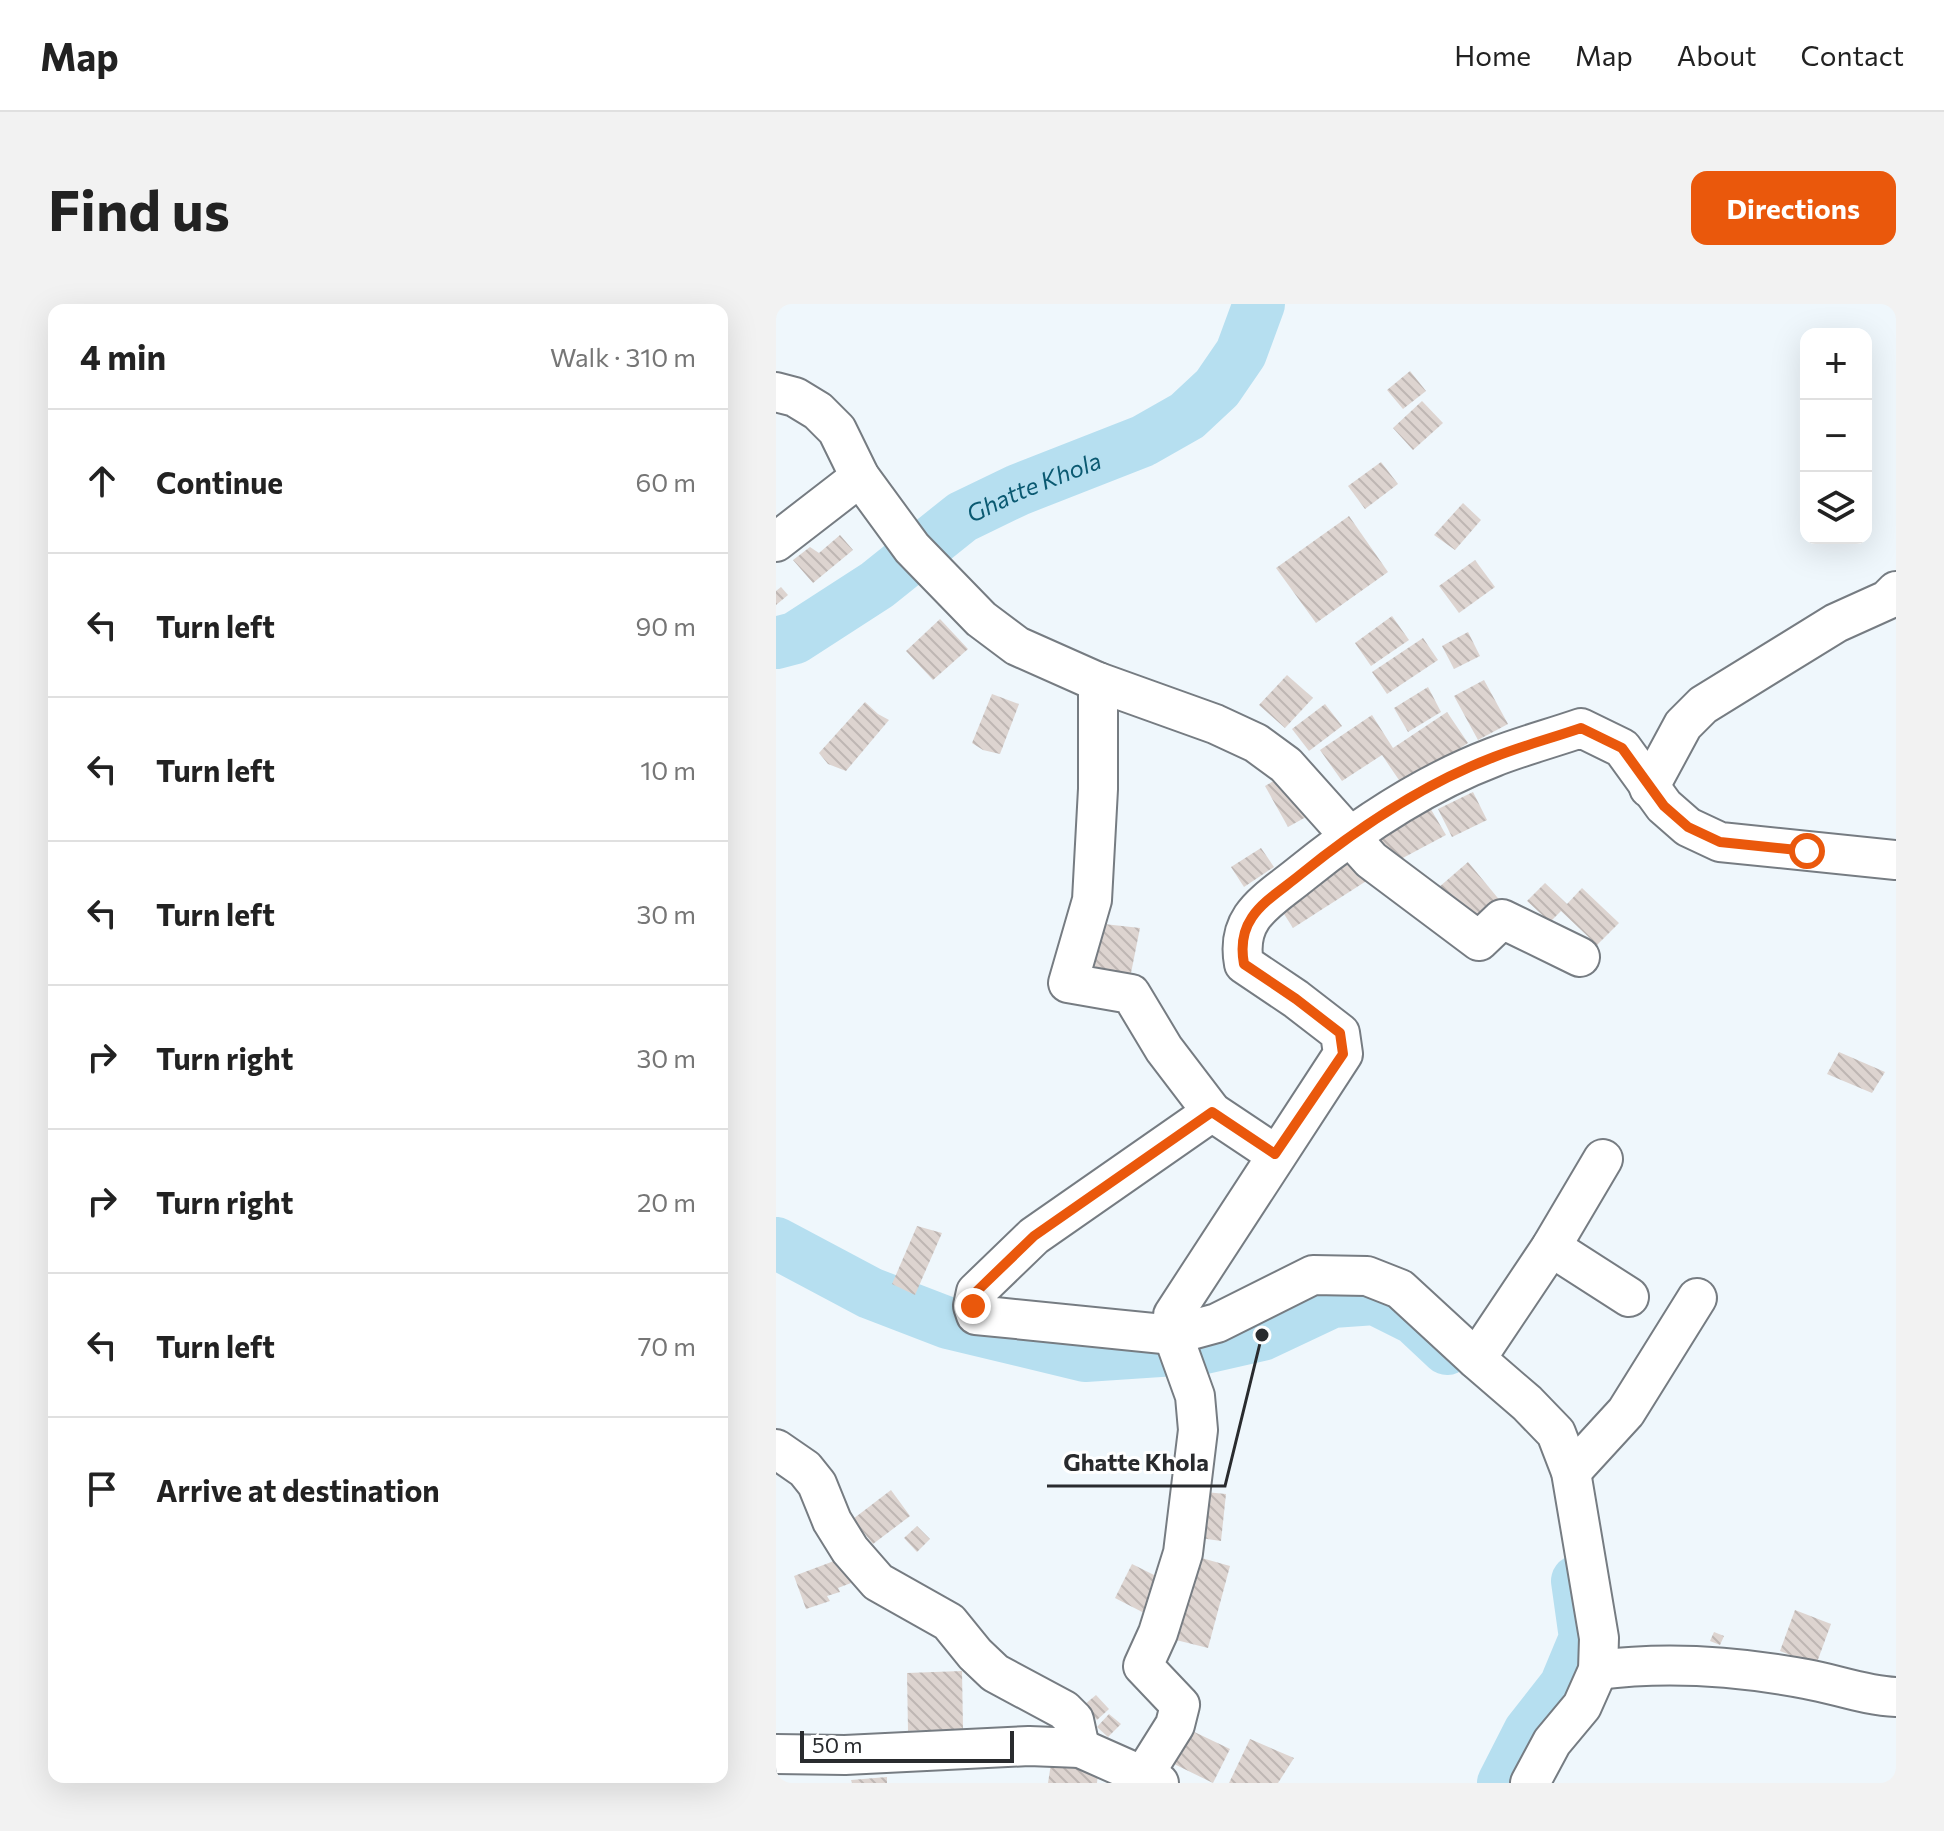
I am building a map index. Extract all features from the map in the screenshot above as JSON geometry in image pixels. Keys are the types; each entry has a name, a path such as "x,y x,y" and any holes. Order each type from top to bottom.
{"street":[{"path":"776,392 795,397 818,411 837,430 860,477 923,559 981,619 1017,646 1098,682 1215,724 1256,743 1286,765 1371,860 1479,941 1502,919 1580,957"},
{"path":"776,542 860,477"},
{"path":"1649,788 1683,725 1703,705 1836,623 1887,600 1896,591"},
{"path":"1098,682 1098,789 1092,900 1068,983 1131,994 1164,1049 1212,1112 1275,1154"},
{"path":"776,1754 845,1769 1029,1746 1080,1748 1151,1780 1175,1725 1180,1705 1143,1666 1158,1633 1183,1553 1198,1430 1195,1396 1178,1352 1173,1315 1275,1154 1343,1054 1340,1033 1244,964 1240,946 1252,914 1350,834 1432,785 1492,758 1581,728 1622,748 1649,788 1688,827 1720,842 1896,860"},
{"path":"1212,1112 1034,1236 976,1292 973,1306 976,1315 1178,1352 1217,1323 1313,1275 1367,1276 1400,1289 1556,1433 1571,1472 1599,1638 1598,1670 1582,1706 1552,1742 1530,1783"},
{"path":"1476,1359 1551,1247 1603,1159"},
{"path":"1551,1247 1629,1297"},
{"path":"1571,1472 1626,1412 1697,1298"},
{"path":"776,1449 805,1469 817,1484 832,1521 850,1550 878,1582 949,1622 995,1673 1064,1710 1074,1720 1080,1748"},
{"path":"1598,1670 1627,1666 1705,1665 1805,1679 1896,1697"}],"building":[{"path":"1410,371 1426,391 1403,409 1387,390"},
{"path":"1422,401 1443,423 1413,450 1393,428"},
{"path":"1381,462 1398,484 1365,509 1348,486"},
{"path":"1463,503 1481,520 1455,550 1434,535"},
{"path":"1349,516 1388,572 1316,623 1276,568"},
{"path":"840,535 853,550 813,583 793,560 810,547 819,553"},
{"path":"1475,560 1495,587 1459,613 1439,586"},
{"path":"781,587 788,595 776,605 776,591"},
{"path":"1392,616 1409,640 1371,666 1355,643"},
{"path":"940,619 968,649 933,680 906,651"},
{"path":"1468,632 1480,656 1454,669 1442,646"},
{"path":"1423,638 1438,660 1387,694 1372,672"},
{"path":"1287,675 1313,698 1285,728 1259,705"},
{"path":"1484,680 1508,724 1478,740 1454,696"},
{"path":"1428,687 1441,712 1408,732 1394,708"},
{"path":"992,694 1019,704 1000,754 983,750 972,743"},
{"path":"865,702 889,720 846,771 828,764 819,753"},
{"path":"1325,704 1342,726 1309,751 1292,729"},
{"path":"1447,712 1468,743 1403,786 1382,755 1342,781 1320,750 1372,715 1393,748"},
{"path":"1291,771 1315,812 1288,827 1265,786"},
{"path":"1473,792 1487,820 1452,837 1438,809"},
{"path":"1429,806 1446,835 1384,868 1367,839"},
{"path":"1261,848 1274,867 1244,887 1231,867"},
{"path":"1351,848 1371,878 1293,928 1275,900"},
{"path":"1468,862 1502,903 1472,928 1438,888"},
{"path":"1545,883 1567,904 1582,888 1619,923 1597,945 1561,911 1550,922 1527,901"},
{"path":"1095,923 1140,928 1129,983 1084,975"},
{"path":"1839,1052 1885,1072 1872,1093 1827,1074"},
{"path":"917,1226 942,1233 915,1295 892,1284"},
{"path":"891,1490 910,1516 873,1544 853,1519"},
{"path":"1205,1492 1226,1494 1221,1541 1200,1538"},
{"path":"917,1526 930,1539 917,1552 904,1538"},
{"path":"1198,1557 1230,1566 1208,1648 1176,1640"},
{"path":"842,1558 851,1583 838,1588 840,1592 827,1596 830,1601 806,1609 794,1576"},
{"path":"1132,1564 1166,1581 1148,1615 1115,1598"},
{"path":"1795,1610 1831,1624 1816,1665 1780,1651"},
{"path":"1714,1632 1724,1636 1720,1645 1710,1641"},
{"path":"962,1671 963,1729 908,1731 907,1673"},
{"path":"1096,1695 1109,1709 1097,1720 1084,1705"},
{"path":"1109,1714 1121,1724 1108,1737 1097,1727"},
{"path":"1186,1728 1230,1749 1213,1783 1170,1762"},
{"path":"1250,1739 1294,1758 1278,1783 1229,1783"},
{"path":"1052,1757 1099,1763 1097,1783 1048,1783"},
{"path":"887,1777 887,1783 852,1783 851,1780"}],"waterway":[{"name":"Ghatte Khola","path":"776,643 795,638 877,585 962,517 1018,490 1143,441 1187,416 1217,388 1241,353 1259,304"},
{"name":"Ghatte Khola","path":"776,1243 870,1293 948,1323 1085,1356 1205,1348 1262,1335 1332,1302 1375,1299 1415,1319 1447,1349"},
{"name":"Ghatte Khola","path":"1503,1783 1529,1732 1565,1686 1585,1638 1577,1581"}],"place":[{"name":"Ghatte Khola","path":"1262,1335"}],"route":[{"path":"973,1306 976,1292 1034,1236 1212,1112 1275,1154 1308,1110 1343,1054 1340,1033 1244,964 1240,946 1252,914 1350,834 1432,785 1492,758 1581,728 1622,748 1664,806 1688,827 1720,842 1807,851"}]}
